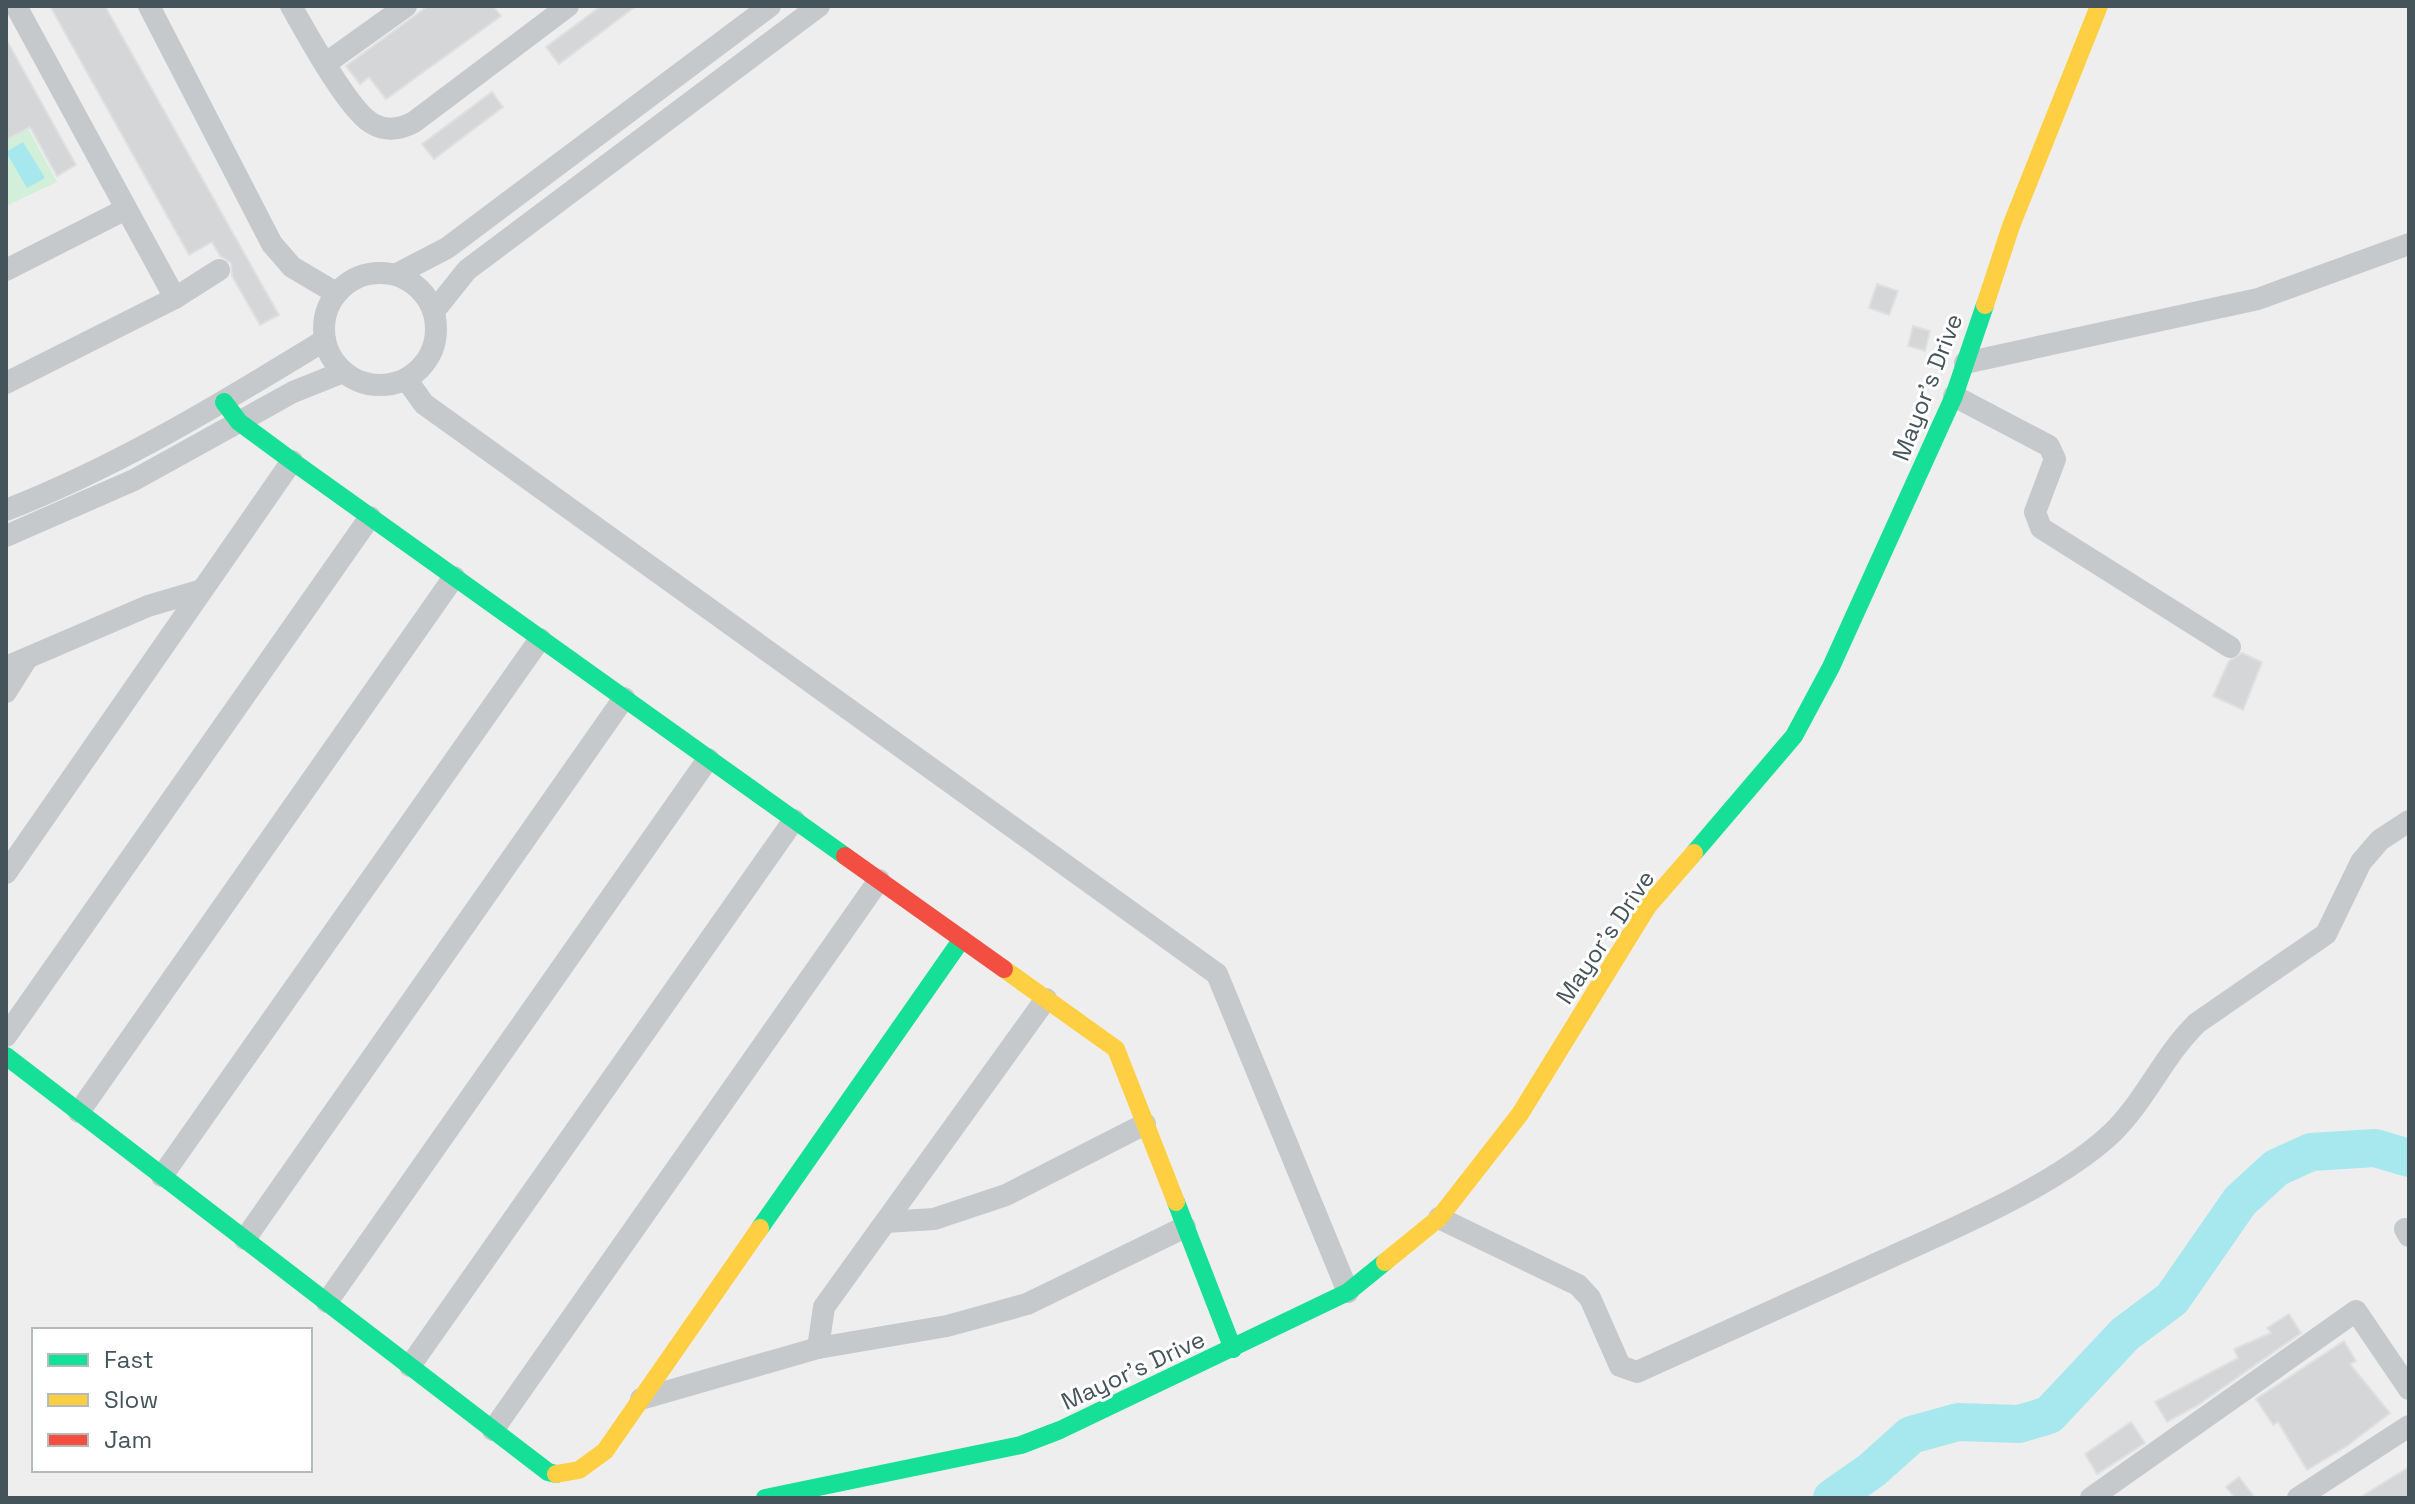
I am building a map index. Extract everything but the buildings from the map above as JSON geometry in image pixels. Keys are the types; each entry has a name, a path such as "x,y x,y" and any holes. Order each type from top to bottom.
{"street":[{"path":"16,6 175,298"},
{"path":"149,6 272,244 292,267 336,293"},
{"path":"291,6 325,64 366,120 388,129 414,122 568,6"},
{"path":"397,274 426,294 435,310 438,329 435,346 426,363 406,379 377,385 359,381 343,372 331,358 325,340 324,324 336,293 364,274 397,274 447,248 770,6"},
{"path":"435,310 467,270 819,6"},
{"name":"Mayor's Drive","path":"765,1498 1021,1445 1115,1406 1348,1292 1439,1218 1520,1114 1648,906 1794,736 1831,667 1954,396 2011,226 2099,6"},
{"path":"325,64 404,7"},
{"path":"6,270 126,209"},
{"path":"1965,363 2258,299 2409,244"},
{"path":"6,383 175,298 219,270"},
{"path":"6,510 119,460 224,402 325,340"},
{"path":"6,536 134,480 293,392 343,372"},
{"path":"406,379 424,404 1217,974 1348,1292"},
{"path":"1954,396 2049,446 2055,459 2035,512 2041,528 2230,647"},
{"path":"224,402 239,422 292,461 1116,1049 1233,1349"},
{"path":"6,873 292,461"},
{"path":"6,1036 370,517"},
{"path":"79,1112 454,577"},
{"path":"6,692 16,664 148,606 202,590"},
{"path":"162,1176 540,639"},
{"path":"245,1239 624,698"},
{"path":"327,1302 708,759"},
{"path":"410,1366 794,820"},
{"path":"1439,1218 1578,1285 1590,1298 1620,1366 1637,1372 1987,1214 2091,1149 2111,1134 2144,1096 2179,1040 2197,1023 2326,934 2361,862 2380,840 2409,821"},
{"path":"493,1430 879,880"},
{"path":"6,1056 548,1472 560,1476 592,1464 605,1451 962,939"},
{"path":"818,1348 824,1307 1046,999"},
{"path":"886,1222 934,1219 1006,1195 1145,1124"},
{"path":"641,1399 818,1348 947,1326 1027,1304 1185,1227"},
{"path":"2091,1498 2356,1311 2409,1389"},
{"path":"2298,1498 2409,1426"}],"green space":[{"path":"6,88 57,182 6,206"}],"water":[{"path":"23,142 45,178 27,188 6,152"}],"waterway":[{"path":"1832,1498 1872,1470 1911,1435 1958,1422 2019,1424 2049,1415 2125,1334 2172,1299 2240,1201 2276,1168 2311,1152 2375,1148 2409,1158"}],"traffic: fast":[{"path":"1694,853 1794,736 1831,667 1954,396 1985,305"},
{"path":"224,402 239,422 292,461 845,856"},
{"path":"760,1228 962,939"},
{"path":"6,1056 548,1472 556,1474"},
{"path":"1176,1202 1233,1349"},
{"path":"765,1498 1021,1445 1060,1430 1348,1292 1385,1262"}],"traffic: slow":[{"path":"1985,305 2011,226 2099,6"},
{"path":"1385,1262 1439,1218 1520,1114 1648,906 1694,853"},
{"path":"1004,969 1116,1049 1176,1202"},
{"path":"556,1474 579,1470 605,1451 760,1228"}],"traffic: jam":[{"path":"845,856 1004,969"}]}
